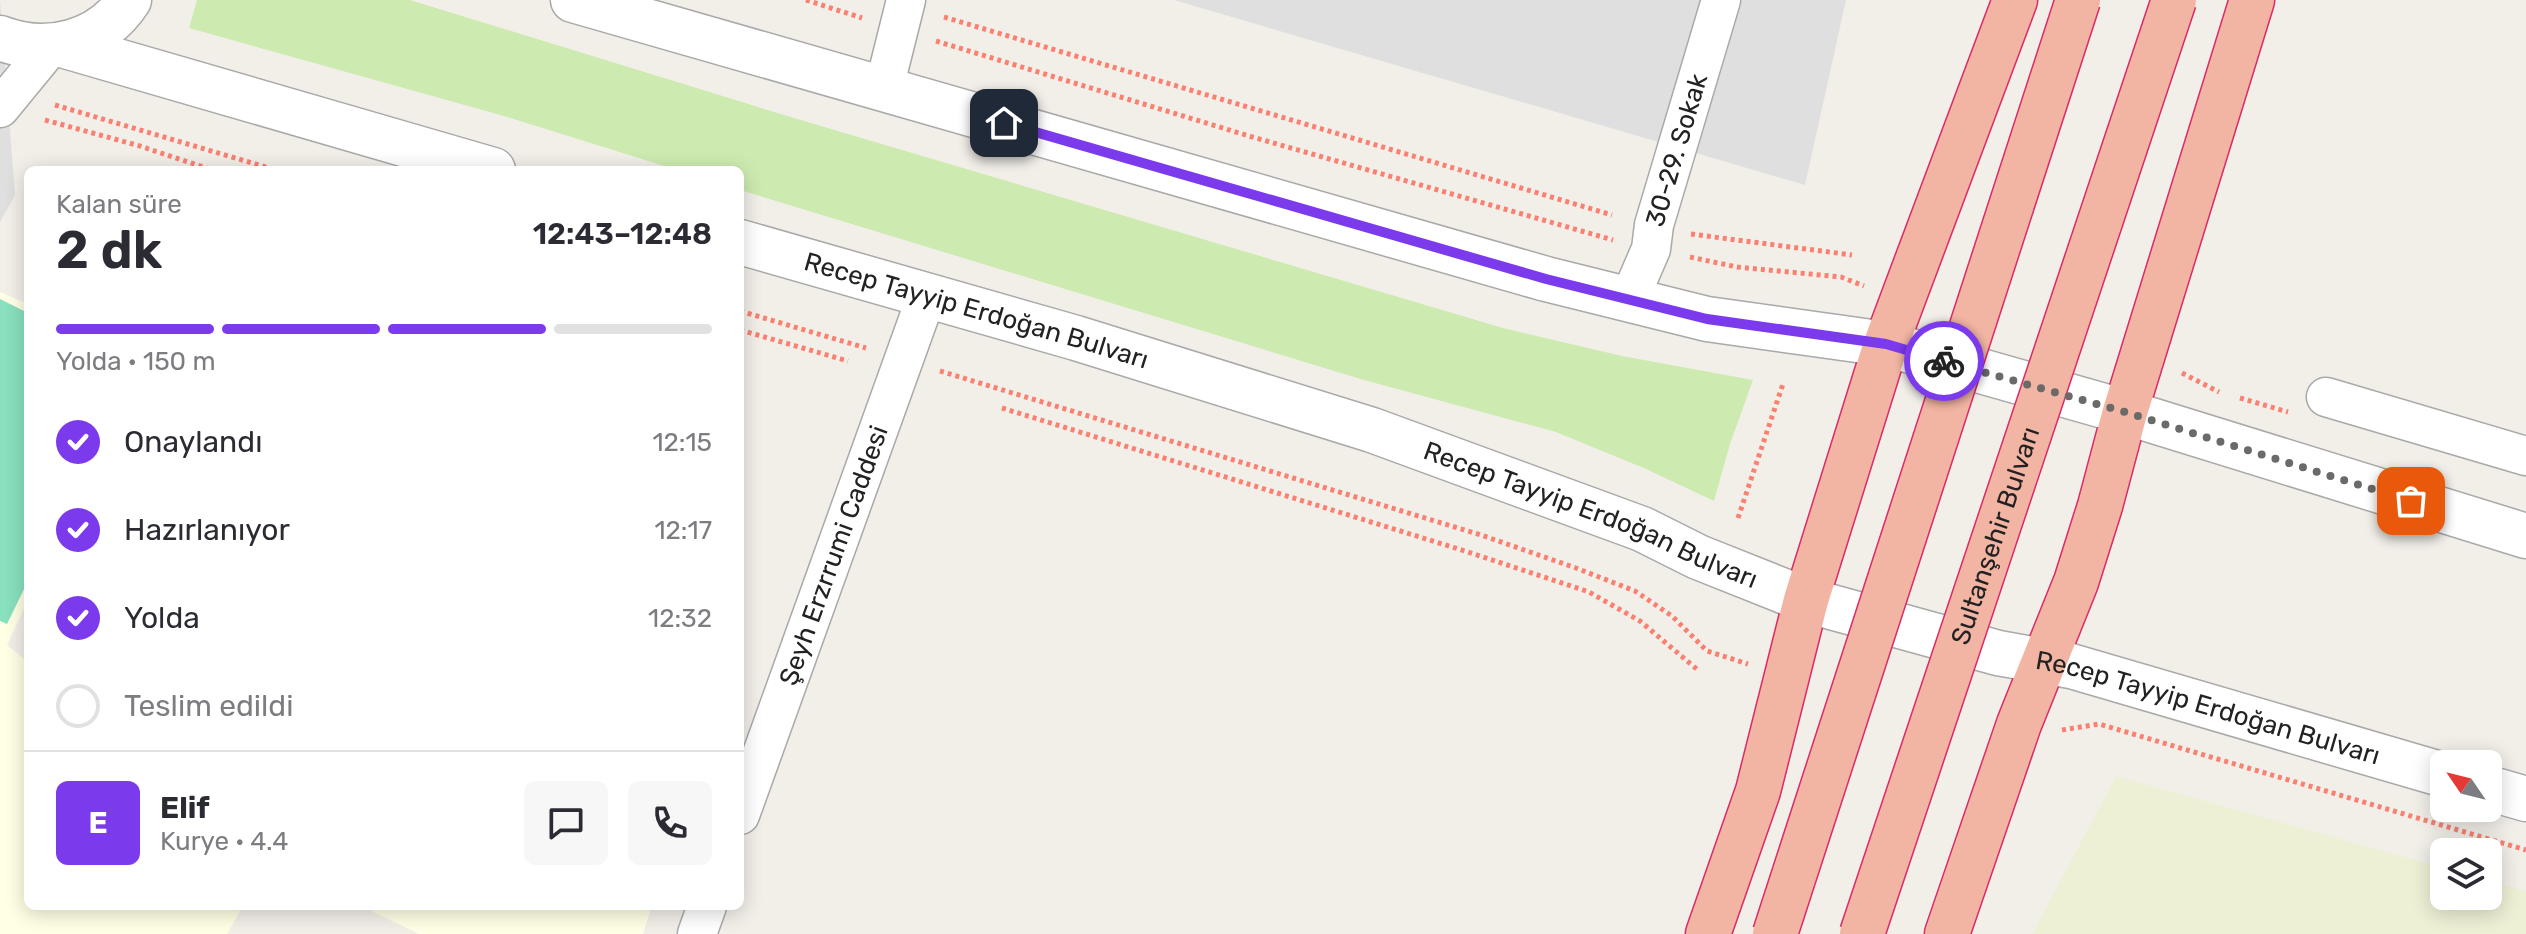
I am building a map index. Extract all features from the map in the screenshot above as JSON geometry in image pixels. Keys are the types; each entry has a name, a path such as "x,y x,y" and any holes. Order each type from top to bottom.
{"highway":[{"path":"1708,934 1758,791 1806,600 1886,344 2015,0"},
{"path":"1775,934 2078,0"},
{"name":"Sultanşehir Bulvarı","path":"1862,934 2174,0"},
{"path":"1947,934 2019,724 2076,582 2252,0"}],"street":[{"path":"7,100 56,46 98,30 118,14 129,0"},
{"path":"573,0 1531,275 1707,319 1886,344 2125,412 2526,536"},
{"name":"30-29. Sokak","path":"1629,300 1651,249 1654,225 1721,0"},
{"path":"884,88 903,15"},
{"path":"0,38 25,46 56,46 479,166"},
{"name":"Recep Tayyip Erdoğan Bulvarı","path":"744,243 1076,338 1372,430 1642,529 1698,557 1806,600 1998,653 2071,666 2430,771"},
{"name":"Şeyh Erzrrumi Caddesi","path":"744,804 927,295"},
{"path":"2326,397 2526,456"},
{"path":"2502,792 2526,799"},
{"path":"697,934 706,910"}],"path":[{"path":"806,0 903,15 1249,136 1651,249 1737,267 1841,277"},
{"path":"944,17 1612,215"},
{"path":"7,100 261,166"},
{"path":"45,120 200,166"},
{"path":"1688,234 1852,255"},
{"path":"744,312 1481,535 1576,568 1635,591 1672,616 1707,651"},
{"path":"744,331 848,361"},
{"path":"1738,518 1783,384"},
{"path":"1002,408 1589,592 1640,621 1699,671"},
{"path":"2052,732 2099,724 2526,850"}],"shaded area":[{"path":"0,0 15,195 0,222"},
{"path":"1174,0 1846,0 1805,185"},
{"path":"0,292 24,302 24,609 7,645 24,659 24,910 241,910 227,934 0,934"},
{"path":"2116,776 2430,864 2430,910 2502,910 2502,885 2526,891 2526,934 2032,934"},
{"path":"369,910 651,910 643,934 419,934"}],"green space":[{"path":"197,0 410,0 794,118 1503,328 1622,356 1753,380 1714,501 1556,432 1364,380 744,191 744,166 664,166 504,116 189,28"},
{"path":"0,299 24,311 24,589 7,624 0,621"}],"way so far":[{"path":"1944,361 2125,412 2411,501"}],"route":[{"path":"1004,123 1546,279 1707,319 1886,344 1944,361"}]}
